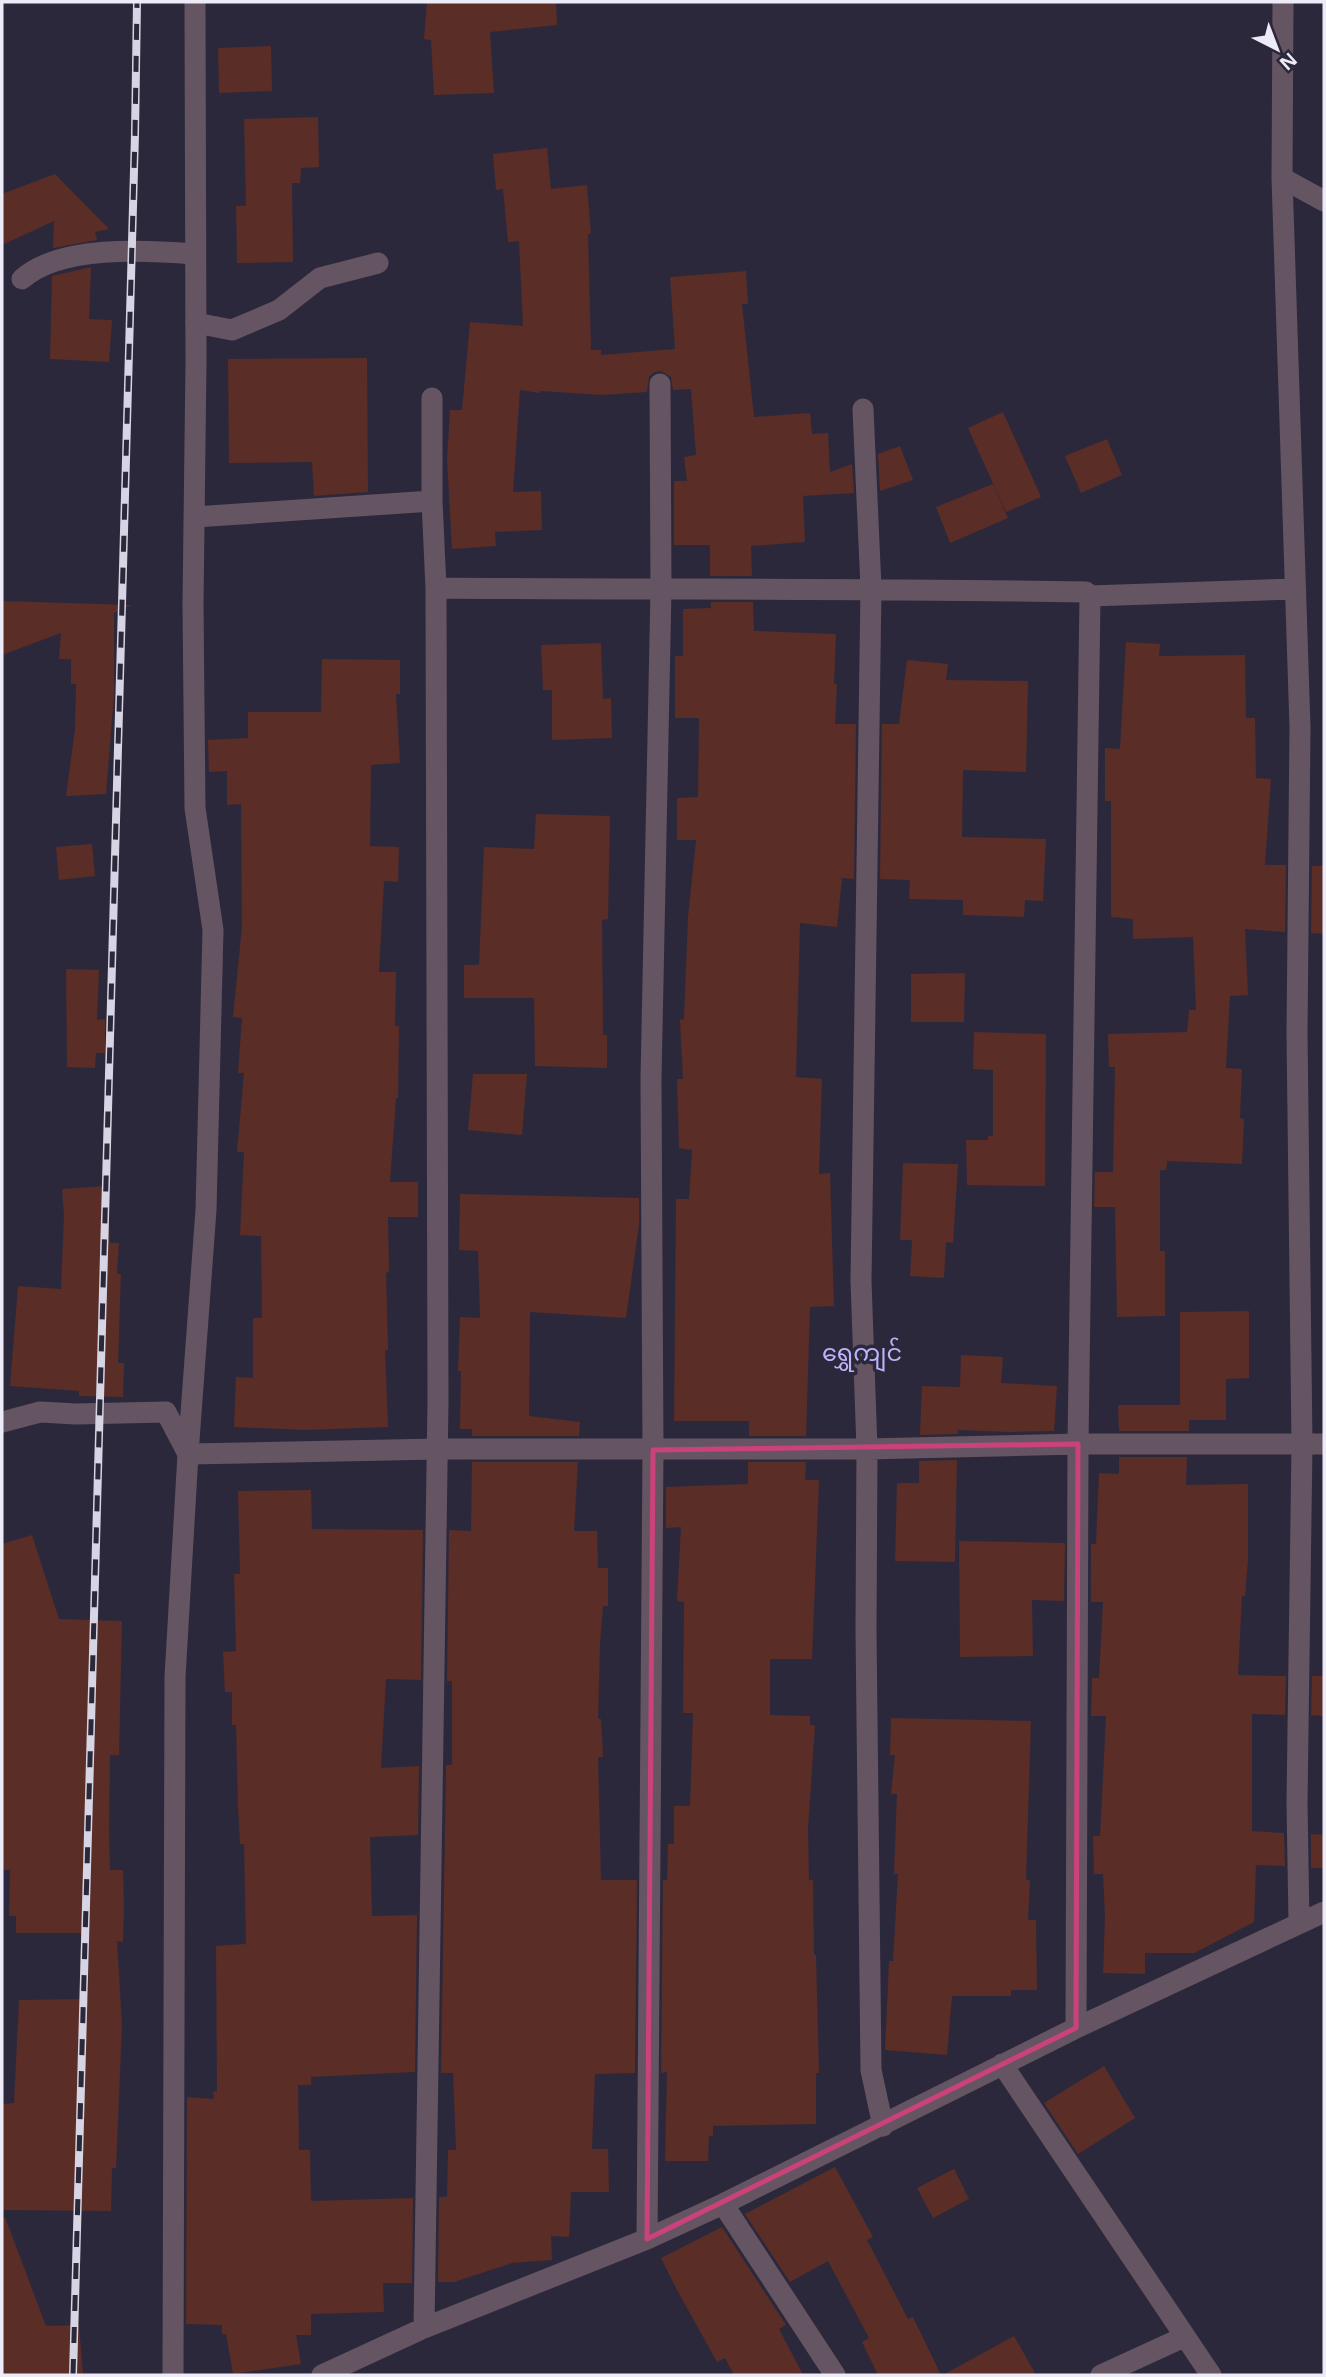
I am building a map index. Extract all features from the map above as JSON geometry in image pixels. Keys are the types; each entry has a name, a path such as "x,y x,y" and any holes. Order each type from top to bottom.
{"street":[{"path":"173,2375 174,1677 206,1210 213,930 195,808 195,2"},
{"path":"1283,2 1282,178 1300,727 1297,1033 1302,1444 1297,1803 1299,1922"},
{"path":"1282,178 1324,201"},
{"path":"22,279 34,269 88,253 160,251 194,254"},
{"path":"196,323 232,330 279,310 320,278 378,263"},
{"path":"647,2239 653,1450 651,1079 661,590 660,384"},
{"path":"424,2328 438,1450 436,588 432,501 432,398"},
{"path":"863,410 871,588 861,1281 867,1449 866,1630 871,2070 883,2126"},
{"path":"195,517 432,501"},
{"path":"436,588 871,588 1086,592 1090,596 1295,589"},
{"path":"1076,2028 1078,1444 1090,596"},
{"path":"2,1422 40,1412 166,1412 188,1454"},
{"path":"188,1454 438,1450 867,1449 1078,1444 1324,1444"},
{"path":"322,2375 424,2328 647,2239 723,2204 1076,2028 1324,1912"},
{"path":"1002,2064 1211,2375"},
{"path":"723,2204 835,2375"},
{"path":"1101,2375 1184,2337"}],"highlighted area":[{"path":"1078,1444 1076,2028 647,2239 653,1450"}],"building":[{"path":"427,2 556,2 557,25 490,32 494,93 434,95 431,40 424,39"},
{"path":"271,46 272,91 219,93 218,48"},
{"path":"318,117 319,167 301,168 300,183 292,183 293,262 237,263 236,206 246,206 244,119"},
{"path":"547,148 551,189 587,185 591,233 588,234 591,350 601,350 601,355 675,349 670,277 746,271 748,304 742,304 754,417 810,413 812,434 828,433 830,472 852,464 854,493 803,496 805,542 751,546 752,576 710,576 710,545 674,545 674,481 687,481 684,457 696,455 691,389 673,390 671,377 661,371 654,372 649,377 647,392 603,395 520,390 513,492 541,491 542,530 495,532 496,546 452,549 447,459 450,410 462,410 470,322 523,326 519,241 508,242 503,189 496,190 493,154"},
{"path":"55,174 109,229 95,232 97,240 53,248 54,221 2,245 2,194"},
{"path":"91,267 89,319 112,320 109,362 50,359 52,276"},
{"path":"367,358 368,492 314,496 312,462 229,463 228,359"},
{"path":"1003,412 1041,497 1006,512 968,428"},
{"path":"1107,439 1122,475 1081,493 1065,456"},
{"path":"900,446 913,480 880,491 878,454"},
{"path":"993,484 1008,518 950,543 936,507"},
{"path":"2,601 132,605 114,613 114,695 106,794 66,796 75,729 76,684 71,684 71,659 59,659 61,633 2,655"},
{"path":"711,602 753,602 754,631 836,634 835,724 856,724 854,879 842,878 837,927 800,923 796,1077 822,1079 819,1174 830,1173 834,1306 810,1307 806,1436 749,1436 749,1421 674,1421 676,1199 689,1199 692,1150 679,1148 677,1079 683,1079 680,1020 684,1019 688,917 696,840 677,840 677,798 698,797 699,718 675,718 675,656 683,656 683,609 711,608"},
{"path":"1126,642 1160,644 1159,656 1245,655 1246,718 1255,718 1256,778 1271,779 1265,865 1286,865 1285,932 1245,929 1248,995 1230,996 1226,1068 1242,1069 1242,1164 1167,1161 1166,1170 1160,1170 1160,1251 1165,1251 1165,1316 1117,1317 1115,1207 1094,1207 1095,1172 1113,1172 1115,1067 1109,1067 1108,1034 1187,1032 1189,1010 1196,1010 1193,937 1133,939 1133,919 1111,917 1111,801 1105,801 1105,748 1120,749"},
{"path":"601,643 603,699 611,698 612,738 552,740 552,690 543,690 541,645"},
{"path":"322,659 400,660 400,694 396,694 400,763 371,765 370,846 399,847 398,882 384,881 379,972 396,972 395,1026 399,1026 398,1098 390,1182 418,1182 418,1217 388,1217 388,1350 385,1350 388,1427 305,1430 234,1427 236,1377 253,1378 253,1318 262,1318 261,1236 240,1235 244,1152 237,1152 244,1073 238,1073 242,1018 233,1017 242,926 241,804 227,805 227,771 209,772 208,740 248,738 248,712 321,712"},
{"path":"907,660 948,664 946,680 1028,681 1026,772 963,770 962,837 1046,839 1043,901 1025,900 1024,917 963,915 963,900 909,899 910,880 880,879 882,724 899,724"},
{"path":"536,814 610,816 608,919 602,920 603,1035 607,1035 607,1068 535,1066 534,998 464,998 464,965 479,965 484,847 534,849"},
{"path":"92,844 95,876 59,880 56,847"},
{"path":"1312,866 1324,866 1324,934 1311,933"},
{"path":"66,969 99,970 97,1020 105,1019 105,1053 96,1053 95,1068 67,1067"},
{"path":"965,973 964,1022 911,1022 911,974"},
{"path":"974,1032 1046,1034 1045,1186 967,1185 966,1140 988,1140 988,1136 993,1136 993,1070 973,1069"},
{"path":"473,1074 527,1074 522,1135 468,1130"},
{"path":"903,1163 958,1164 953,1243 946,1242 944,1278 910,1276 912,1240 900,1240"},
{"path":"107,1186 110,1243 119,1243 117,1274 121,1274 118,1363 124,1363 123,1397 79,1396 79,1391 10,1386 18,1286 61,1289 64,1216 62,1189"},
{"path":"460,1194 639,1198 639,1225 626,1318 530,1312 529,1416 580,1422 579,1436 472,1436 472,1429 460,1429 460,1317 480,1318 478,1251 459,1250"},
{"path":"1249,1311 1249,1378 1226,1379 1226,1420 1189,1420 1189,1431 1119,1431 1118,1405 1180,1405 1180,1312"},
{"path":"961,1355 1003,1357 1001,1383 1057,1386 1054,1431 958,1430 958,1434 920,1435 922,1386 960,1387"},
{"path":"1119,1457 1187,1457 1186,1485 1248,1484 1248,1560 1245,1596 1242,1596 1238,1675 1286,1676 1285,1715 1252,1714 1252,1831 1284,1833 1285,1866 1256,1865 1254,1922 1194,1953 1145,1953 1145,1974 1103,1973 1103,1874 1094,1874 1093,1836 1100,1836 1106,1716 1091,1716 1092,1678 1099,1678 1103,1602 1091,1602 1091,1544 1096,1544 1099,1473 1119,1474"},
{"path":"957,1460 955,1562 895,1561 897,1483 919,1483 919,1461"},
{"path":"472,1462 578,1462 574,1531 597,1531 598,1568 608,1568 608,1606 603,1606 600,1644 598,1719 601,1719 603,1757 598,1757 601,1880 637,1880 635,2073 595,2074 592,2149 608,2149 609,2192 571,2192 569,2237 551,2236 552,2260 512,2263 454,2282 438,2282 439,2197 447,2197 448,2150 456,2150 453,2073 441,2073 446,1765 452,1765 452,1681 447,1681 449,1530 471,1531"},
{"path":"748,1462 806,1462 805,1480 819,1480 812,1659 770,1659 770,1715 810,1716 810,1725 815,1726 808,1828 809,1880 813,1880 816,1955 819,2073 816,2073 816,2124 713,2126 713,2136 709,2136 708,2161 665,2161 667,2072 661,2073 663,1880 667,1880 668,1844 674,1844 674,1806 690,1806 693,1713 683,1713 684,1602 677,1601 681,1527 666,1528 666,1487 748,1484"},
{"path":"311,1490 312,1529 423,1530 421,1680 386,1679 381,1768 419,1766 418,1835 370,1837 372,1916 417,1915 415,2072 311,2077 311,2085 298,2085 299,2150 310,2150 311,2201 413,2198 412,2283 383,2283 384,2312 311,2314 311,2335 296,2335 301,2364 233,2374 222,2325 186,2324 187,2097 214,2099 213,2092 217,2091 216,1946 246,1944 244,1844 240,1844 236,1725 232,1725 232,1692 225,1692 223,1652 236,1651 234,1574 240,1574 238,1491"},
{"path":"32,1535 59,1619 122,1621 119,1755 110,1755 110,1870 123,1870 124,1904 123,1942 117,1941 122,2025 116,2168 112,2168 111,2211 2,2210 2,2104 14,2103 19,2000 88,1999 89,1933 16,1933 16,1916 9,1916 10,1870 2,1870 2,1544"},
{"path":"959,1541 1065,1543 1064,1601 1032,1600 1033,1656 960,1657"},
{"path":"1312,1676 1324,1676 1324,1716 1311,1715"},
{"path":"891,1718 1031,1721 1026,1880 1030,1880 1028,1920 1036,1920 1037,1990 1011,1990 1011,1996 952,1996 947,2055 885,2050 889,1961 893,1961 898,1874 894,1874 897,1794 891,1794 895,1755 890,1755"},
{"path":"1311,1834 1324,1835 1324,1868 1311,1868"},
{"path":"1104,2066 1135,2118 1078,2154 1044,2103"},
{"path":"835,2167 873,2237 867,2240 908,2319 913,2317 941,2375 878,2375 862,2342 869,2338 828,2261 790,2282 745,2214"},
{"path":"954,2169 969,2199 933,2218 917,2188"},
{"path":"5,2217 46,2326 79,2325 83,2375 2,2375 2,2218"},
{"path":"722,2227 786,2325 779,2329 803,2375 734,2375 725,2358 717,2362 677,2290 661,2258"},
{"path":"1014,2336 1036,2375 943,2375"}],"railway":[{"path":"73,2375 137,2"}],"district":[{"name":"ရွှေကျင်","path":"862,1351"}]}
